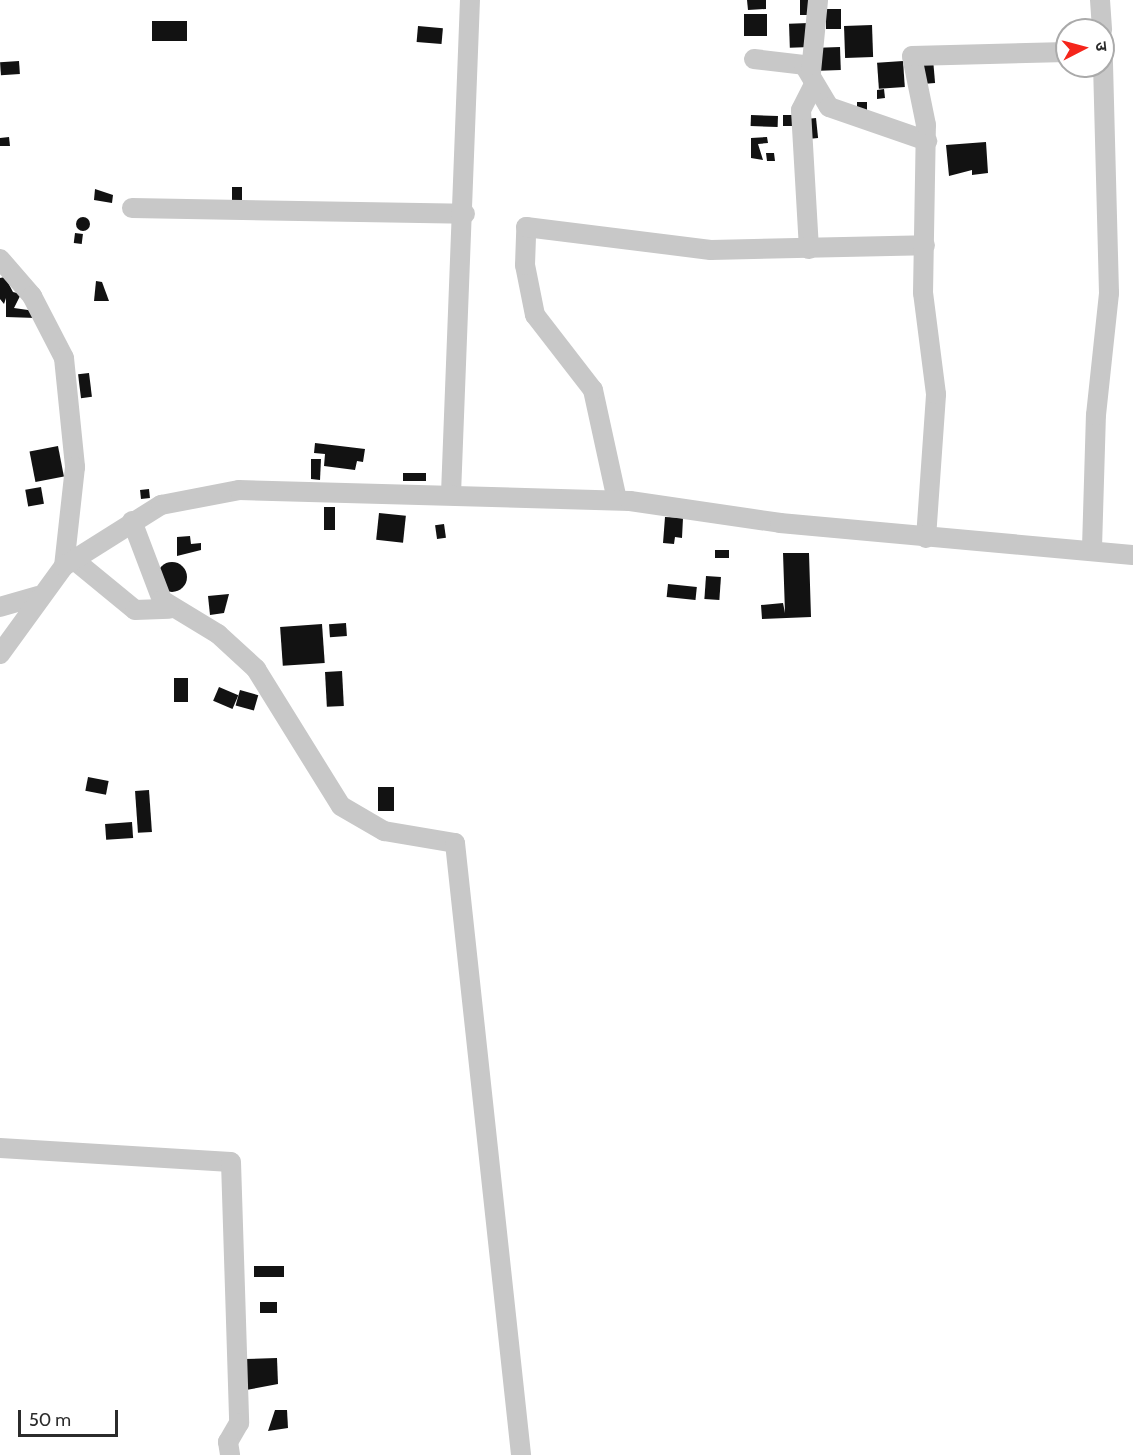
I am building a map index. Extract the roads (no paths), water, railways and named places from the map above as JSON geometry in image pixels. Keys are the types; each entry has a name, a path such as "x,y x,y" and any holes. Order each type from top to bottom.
{"street":[{"path":"451,494 465,214 470,0"},
{"path":"809,249 801,110 813,78 818,0"},
{"path":"1100,0 1101,18"},
{"path":"926,538 936,394 923,293 927,141 912,71 915,53 1055,52"},
{"path":"754,59 796,63 813,78 829,107 927,141"},
{"path":"1092,548 1096,415 1109,293 1104,78"},
{"path":"132,208 465,214"},
{"path":"617,500 592,390 535,315 525,266 526,227 711,250 925,245"},
{"path":"0,259 44,315 66,369 75,467 68,562"},
{"path":"0,654 38,596 68,562 132,521 178,498 239,490 617,500 926,538 1092,548 1133,555"},
{"path":"132,521 169,609"},
{"path":"68,562 135,610 169,609 218,634 256,669 306,755 352,815 384,831 455,843 521,1455"},
{"path":"0,607 38,596"},
{"path":"0,1148 231,1162 239,1423 228,1442 230,1455"}]}
